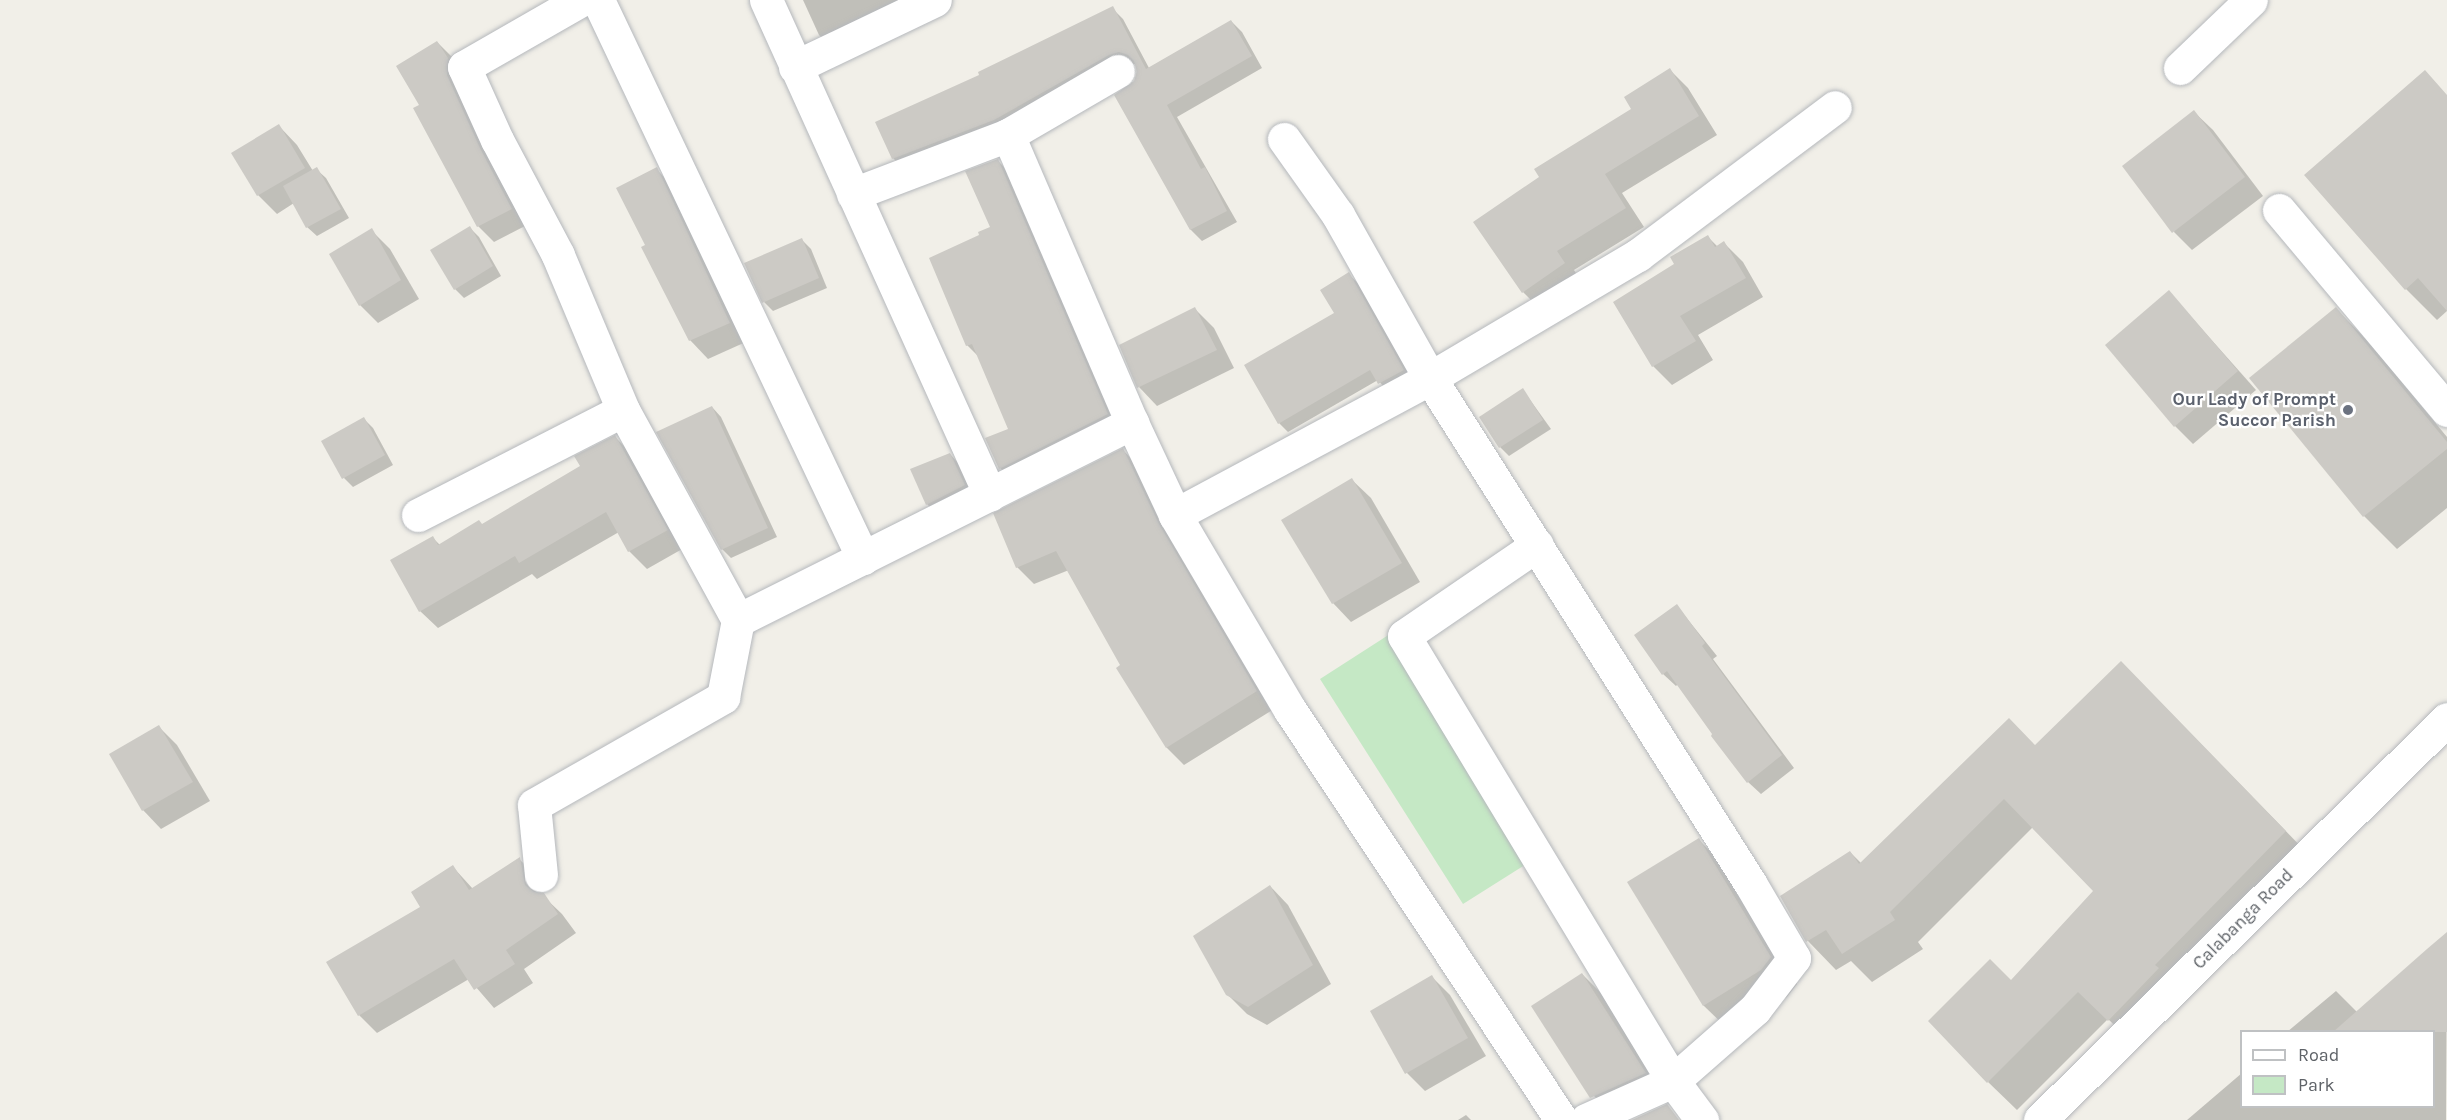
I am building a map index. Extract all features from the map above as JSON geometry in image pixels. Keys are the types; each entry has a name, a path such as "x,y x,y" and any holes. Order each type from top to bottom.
{"street":[{"path":"541,875 534,805 723,697 738,620 624,410 558,255 497,140 464,67 581,0"},
{"path":"598,0 863,558"},
{"path":"766,0 990,495"},
{"path":"795,67 934,0"},
{"path":"2180,68 2251,0"},
{"path":"853,194 1008,135 1118,71"},
{"path":"1175,515 1430,378 1638,255 1835,107"},
{"path":"1008,135 1132,423 1175,515 1290,710 1561,1120"},
{"path":"1284,139 1338,215 1430,378 1537,545 1794,958 1755,1009 1672,1081 1586,1120"},
{"path":"2279,210 2447,410"},
{"path":"418,515 624,410"},
{"path":"738,620 1132,423"},
{"path":"1537,545 1404,636 1672,1081 1702,1120"},
{"name":"Calabanga Road","path":"2040,1120 2447,718"}],"green space":[{"path":"1404,625 1547,851 1463,904 1320,679"}],"building":[{"path":"1113,6 1146,69 1231,20 1252,56 1167,105 1201,169 1205,167 1227,211 1190,230 1114,95 1134,81 1137,72 1134,61 1128,55 1119,52 1109,55 994,120 892,159 875,122 979,75 978,72"},
{"path":"437,41 448,58 447,75 480,148 512,209 477,227 413,108 419,105 396,66"},
{"path":"1670,68 1699,116 1605,174 1626,208 1557,251 1565,263 1522,293 1473,222 1539,177 1534,169 1631,109 1624,97"},
{"path":"2425,70 2447,95 2447,311 2418,278 2405,290 2304,175"},
{"path":"2194,110 2245,177 2172,233 2122,166"},
{"path":"279,124 305,168 257,196 231,153"},
{"path":"998,159 1108,414 999,469 985,438 1008,429 972,344 966,346 929,258 979,235 978,232 990,227 965,171"},
{"path":"317,167 341,209 306,228 283,186"},
{"path":"657,167 730,323 689,341 641,247 645,245 616,188"},
{"path":"470,226 493,266 454,290 430,250"},
{"path":"372,228 401,280 359,306 329,254"},
{"path":"1708,235 1715,247 1724,241 1746,278 1680,316 1696,341 1652,367 1613,302 1674,264 1670,257"},
{"path":"802,238 819,278 762,303 744,263"},
{"path":"1349,272 1404,370 1378,384 1370,370 1278,424 1244,365 1334,313 1320,290"},
{"path":"2169,290 2238,371 2174,427 2105,345"},
{"path":"1195,307 1217,350 1137,388 1119,345"},
{"name":"Our Lady of Prompt Succor Parish","path":"2336,307 2447,442 2447,449 2363,517 2249,378"},
{"path":"1523,388 1543,420 1499,448 1479,417"},
{"path":"712,406 768,528 721,550 656,432"},
{"path":"364,417 385,455 342,479 321,441"},
{"path":"615,435 668,530 628,552 606,512 519,563 515,556 419,612 390,560 433,536 438,545 479,520 482,524 580,466 574,456"},
{"path":"1123,448 1159,524 1257,691 1166,748 1116,668 1120,665 1056,551 1016,568 993,513"},
{"path":"950,453 965,485 926,505 910,469"},
{"path":"1352,478 1402,563 1332,604 1281,520"},
{"path":"1677,604 1705,643 1702,646 1782,755 1747,783 1711,736 1712,734 1667,671 1662,675 1634,635"},
{"path":"2121,661 2286,831 2155,965 2159,968 2108,1021 2078,992 1987,1083 1928,1021 1990,959 2011,980 2093,891 2004,799 1890,912 1895,920 1842,954 1826,930 1806,942 1780,896 1850,851 1859,864 2009,718 2035,745"},
{"path":"159,725 193,782 142,811 109,754"},
{"path":"1699,838 1771,957 1761,970 1703,1006 1627,882"},
{"path":"520,857 525,885 534,892 544,893 558,914 506,950 515,964 474,990 454,959 358,1016 326,962 420,907 411,892 453,865 469,890"},
{"path":"1270,885 1313,965 1248,1007 1226,995 1193,936"},
{"path":"2447,932 2447,1032 2335,1030"},
{"path":"1582,973 1646,1073 1590,1098 1531,1006"},
{"path":"1432,975 1468,1038 1405,1074 1370,1011"},
{"path":"1667,1104 1679,1120 1632,1120"}],"place":[{"name":"Our Lady of Prompt Succor Parish","path":"2348,410"}]}
